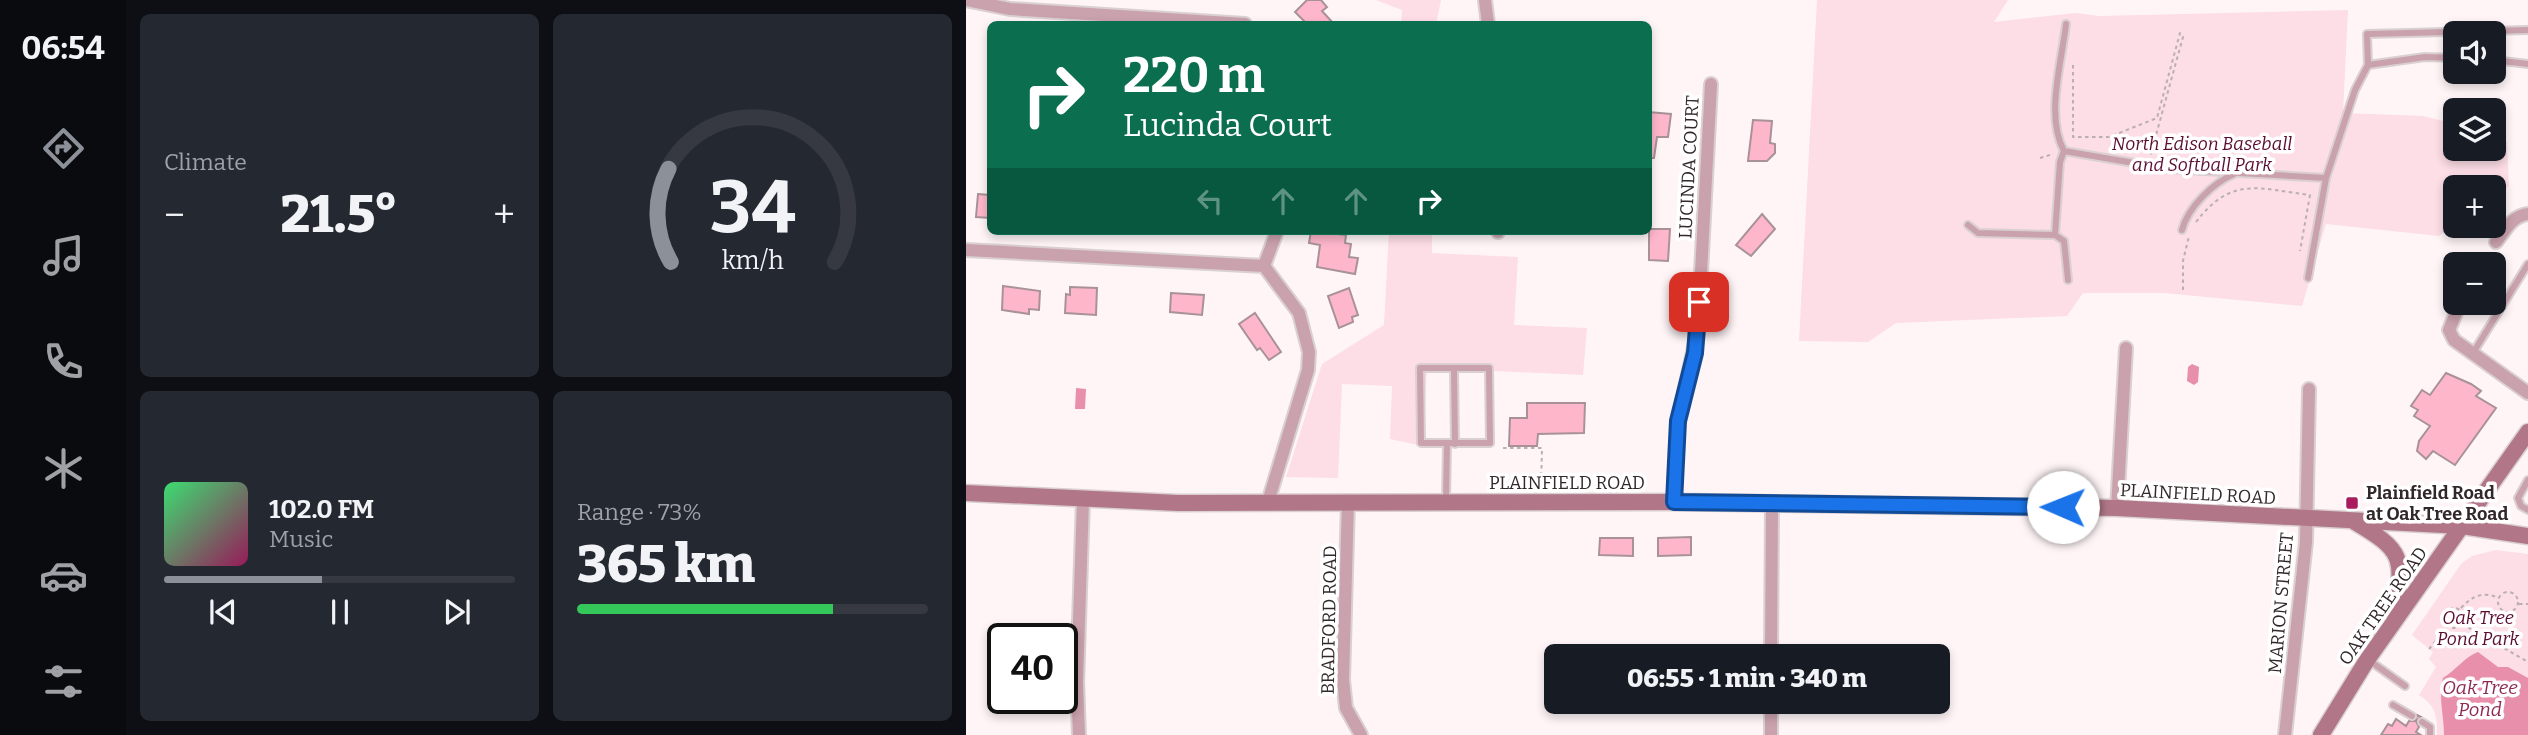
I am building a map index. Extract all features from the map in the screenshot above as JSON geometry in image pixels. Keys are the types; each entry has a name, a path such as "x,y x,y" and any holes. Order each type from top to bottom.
{"street":[{"path":"966,0 1010,9 1198,21"},
{"path":"1485,0 1488,21"},
{"name":"LUCINDA COURT","path":"1674,502 1678,421 1698,329 1711,84"},
{"path":"2496,242 2511,222 2519,215 2528,214"},
{"path":"1264,266 1276,235"},
{"path":"966,250 1264,266"},
{"path":"1264,266 1299,313 1309,352 1308,370 1268,502"},
{"path":"2455,315 2449,330 2454,340 2528,393"},
{"path":"2116,508 2126,348"},
{"name":"MARION STREET","path":"2285,735 2306,518 2309,389"},
{"name":"OAK TREE ROAD","path":"2321,735 2367,660 2528,432"},
{"name":"PLAINFIELD ROAD","path":"966,493 1083,500 1674,502 2116,508 2462,526 2528,536"},
{"path":"1079,735 1077,682 1083,500"},
{"name":"BRADFORD ROAD","path":"1348,502 1343,680 1346,708 1361,735"},
{"path":"1771,644 1772,505"},
{"path":"2353,521 2380,537 2392,547 2396,555 2399,564 2399,586 2395,620"},
{"path":"1771,714 1771,735"}],"lane":[{"path":"2056,236 2060,162 2064,151 2059,139 2056,106 2066,24"},
{"path":"2308,278 2326,178 2355,90 2368,65 2367,34 2528,30"},
{"path":"2368,65 2425,57 2443,58"},
{"path":"2506,61 2528,64"},
{"path":"2064,151 2169,169 2326,178"},
{"path":"2186,231 2188,216 2211,189 2236,173"},
{"path":"1968,225 1978,233 2056,236 2064,241 2068,280"},
{"path":"2473,353 2528,264"},
{"path":"1420,368 1489,368 1490,443 1451,444 1421,443 1420,368"},
{"path":"1446,502 1454,368"},
{"path":"2528,480 2518,498 2521,506 2528,510"},
{"path":"2367,660 2405,686"},
{"path":"2393,705 2412,716"},
{"path":"2422,722 2430,727 2430,735"}],"path":[{"path":"2073,65 2073,137 2109,137 2157,117 2180,33 2183,37 2149,161"},
{"path":"2225,165 2239,160 2275,162"},
{"path":"2194,225 2212,204 2235,188 2310,195 2300,251"},
{"path":"2183,290 2186,231"},
{"path":"1503,448 1542,448 1541,489"},
{"path":"2500,598 2505,593 2513,594 2518,604"},
{"path":"2460,610 2474,597 2491,595 2500,598"},
{"path":"2500,598 2501,608 2507,612 2514,610 2518,604"},
{"path":"2518,604 2528,604"},
{"path":"2452,608 2460,610 2464,616 2462,624 2455,628 2448,626 2444,620 2446,612 2452,608"},
{"path":"2462,624 2528,662"},
{"path":"2429,649 2448,626"},
{"path":"2522,659 2528,656"}],"green space":[{"path":"1376,0 1441,0 1437,21 1401,21 1402,10"},
{"name":"North Edison Baseball and Softball Park","path":"1817,0 2008,0 1994,22 2076,13 2099,16 2348,10 2343,113 2423,116 2443,121 2443,161 2506,161 2507,142 2509,186 2506,188 2506,175 2443,175 2443,233 2439,236 2326,224 2302,306 2164,293 2083,293 2067,316 1896,323 1868,342 1799,341"},
{"path":"1389,235 1432,235 1432,253 1518,257 1514,325 1587,328 1583,375 1427,368 1423,446 1390,439 1392,386 1342,384 1338,478 1286,477 1322,364 1384,325"},
{"name":"Oak Tree Pond Park","path":"2496,550 2528,554 2528,735 2437,735 2434,712 2429,703 2419,695 2436,667 2429,659 2433,652 2412,635 2461,564 2472,556"}],"water":[{"path":"2192,364 2199,367 2198,382 2194,385 2187,381 2188,367"},
{"path":"1076,388 1086,389 1085,409 1075,409"},
{"name":"Oak Tree Pond","path":"2478,652 2498,667 2508,667 2528,678 2528,735 2444,735 2441,699 2443,678 2469,656"}],"building":[{"path":"1307,0 1321,0 1327,7 1322,11 1331,21 1304,21 1295,12"},
{"path":"1652,112 1671,114 1668,137 1657,137 1654,158"},
{"path":"1753,120 1772,121 1770,143 1775,144 1775,153 1767,161 1748,161"},
{"path":"978,194 987,195 987,218 976,217"},
{"path":"1762,214 1775,229 1751,256 1736,245"},
{"path":"1652,229 1670,229 1668,261 1649,260 1649,235 1652,235"},
{"path":"1310,235 1346,235 1345,243 1351,244 1349,257 1358,258 1355,274 1317,267 1320,245 1309,243"},
{"path":"1003,286 1040,291 1039,310 1029,309 1029,314 1002,310"},
{"path":"1070,287 1097,288 1096,315 1065,313 1066,294 1070,295"},
{"path":"1349,288 1358,315 1352,317 1353,322 1339,328 1328,296"},
{"path":"1171,293 1204,295 1202,315 1170,312"},
{"path":"1255,313 1281,352 1269,360 1260,348 1257,350 1239,324"},
{"path":"2446,373 2481,391 2476,396 2496,408 2455,465 2433,451 2426,459 2417,451 2419,441 2430,426 2414,416 2418,410 2411,406 2422,390 2430,395"},
{"path":"1527,403 1585,403 1584,433 1538,434 1537,446 1509,446 1510,418 1527,418"},
{"path":"1691,537 1691,555 1658,556 1658,538"},
{"path":"1600,538 1633,538 1633,556 1599,555"},
{"path":"2417,715 2421,717 2416,721 2419,727 2416,732 2421,735 2381,735 2388,724 2392,726 2396,719 2406,726 2409,721 2415,721"}],"place":[{"name":"Plainfield Road at Oak Tree Road","path":"2352,503"}],"route":[{"path":"1699,302 1695,353 1678,421 1674,502 2063,507"}]}
